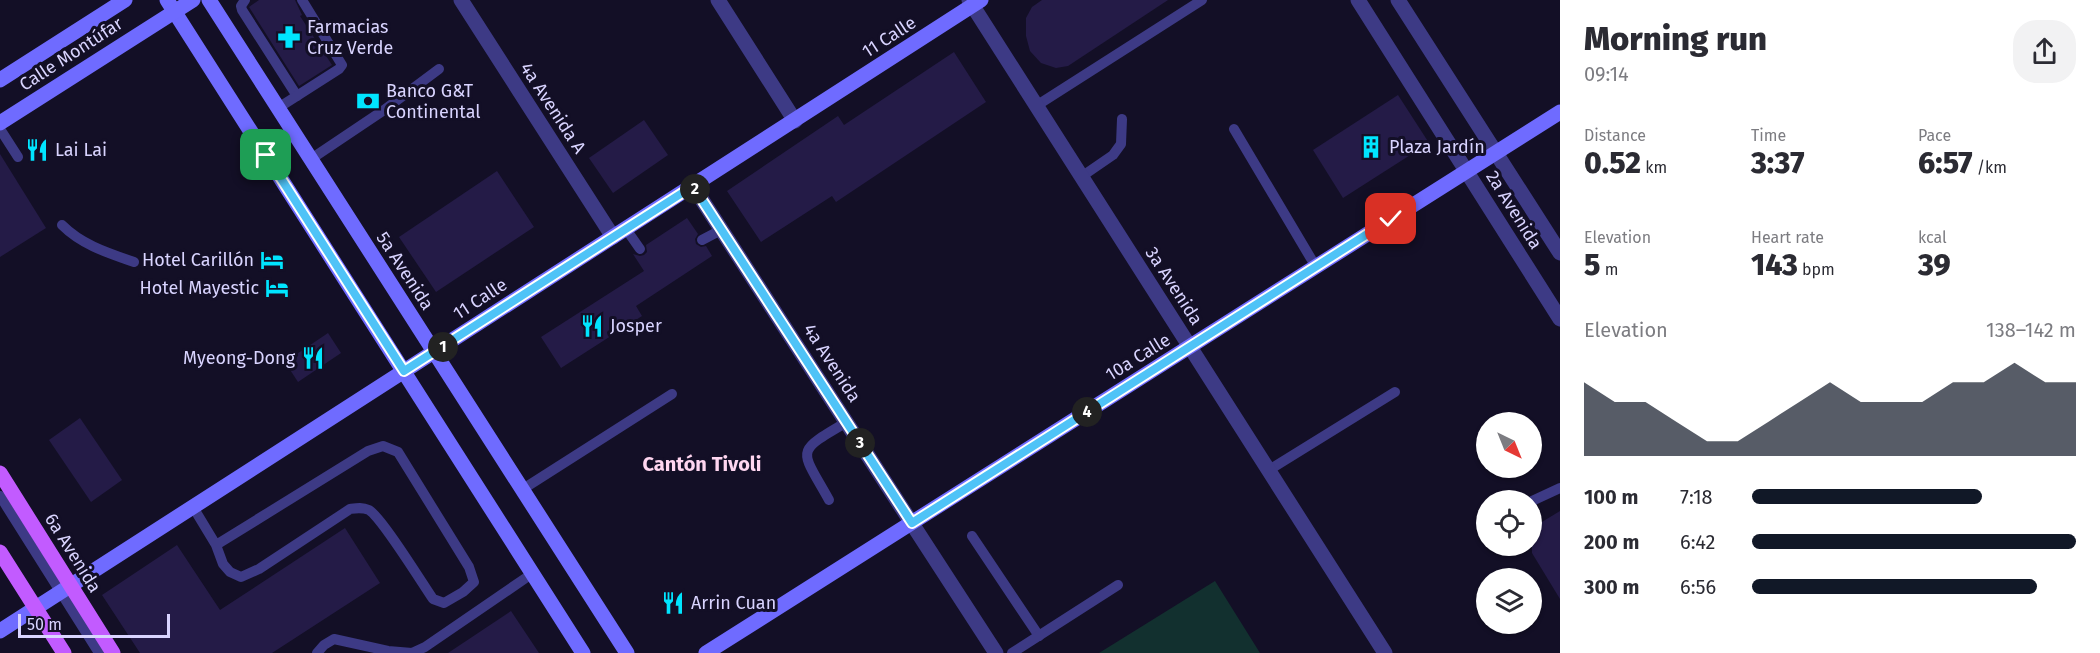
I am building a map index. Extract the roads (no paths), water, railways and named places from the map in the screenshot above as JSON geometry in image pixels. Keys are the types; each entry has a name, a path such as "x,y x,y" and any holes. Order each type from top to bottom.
{"main road":[{"name":"6a Avenida","path":"0,473 65,589 113,653"},
{"path":"0,552 64,653"}],"street":[{"name":"Calle Montúfar","path":"0,80 125,0"},
{"name":"Calle Montúfar","path":"0,123 171,6 193,0"},
{"name":"5a Avenida","path":"209,0 627,653"},
{"name":"4a Avenida A","path":"461,0 619,233"},
{"path":"718,0 795,121"},
{"name":"2a Avenida","path":"1358,0 1560,319"},
{"name":"2a Avenida","path":"1398,0 1560,253"},
{"name":"11 Calle","path":"0,631 795,121 974,2"},
{"name":"3a Avenida","path":"974,2 1036,106 1385,653"},
{"path":"171,6 584,653"},
{"name":"10a Calle","path":"706,653 1560,112"},
{"name":"4a Avenida","path":"693,186 996,653"}],"lane":[{"path":"245,0 242,10 297,96"},
{"path":"278,108 342,65 302,0"},
{"path":"1036,106 1202,0"},
{"path":"311,159 384,110 439,69"},
{"path":"1081,177 1113,155 1121,144 1122,119"},
{"path":"0,129 18,157"},
{"path":"1234,129 1316,267"},
{"path":"62,225 84,242 134,262"},
{"path":"702,240 722,230"},
{"path":"619,233 640,249"},
{"path":"1269,470 1395,392"},
{"path":"523,489 672,394"},
{"path":"829,500 806,458 807,449 813,442 847,422"},
{"path":"193,507 216,545 223,564 230,572 241,577 259,569 350,509 360,507 371,511 433,599 444,603 463,592 474,582 469,567 398,452 383,446 368,452 216,545"},
{"path":"1542,496 1560,488"},
{"path":"0,496 65,589 99,653"},
{"path":"972,536 1039,636"},
{"path":"317,653 334,639 388,651 412,653 425,647 533,573"},
{"path":"1012,653 1119,585"}],"place":[{"name":"Farmacias Cruz Verde","path":"289,37"},
{"name":"Banco G&T Continental","path":"368,101"},
{"name":"Plaza Jardín","path":"1371,147"},
{"name":"Lai Lai","path":"37,150"},
{"name":"Hotel Carillón","path":"272,260"},
{"name":"Hotel Mayestic","path":"277,288"},
{"name":"Josper","path":"592,326"},
{"name":"Myeong-Dong","path":"313,358"},
{"name":"Arrin Cuan","path":"673,603"}],"district":[{"name":"Cantón Tivoli","path":"702,464"}]}
